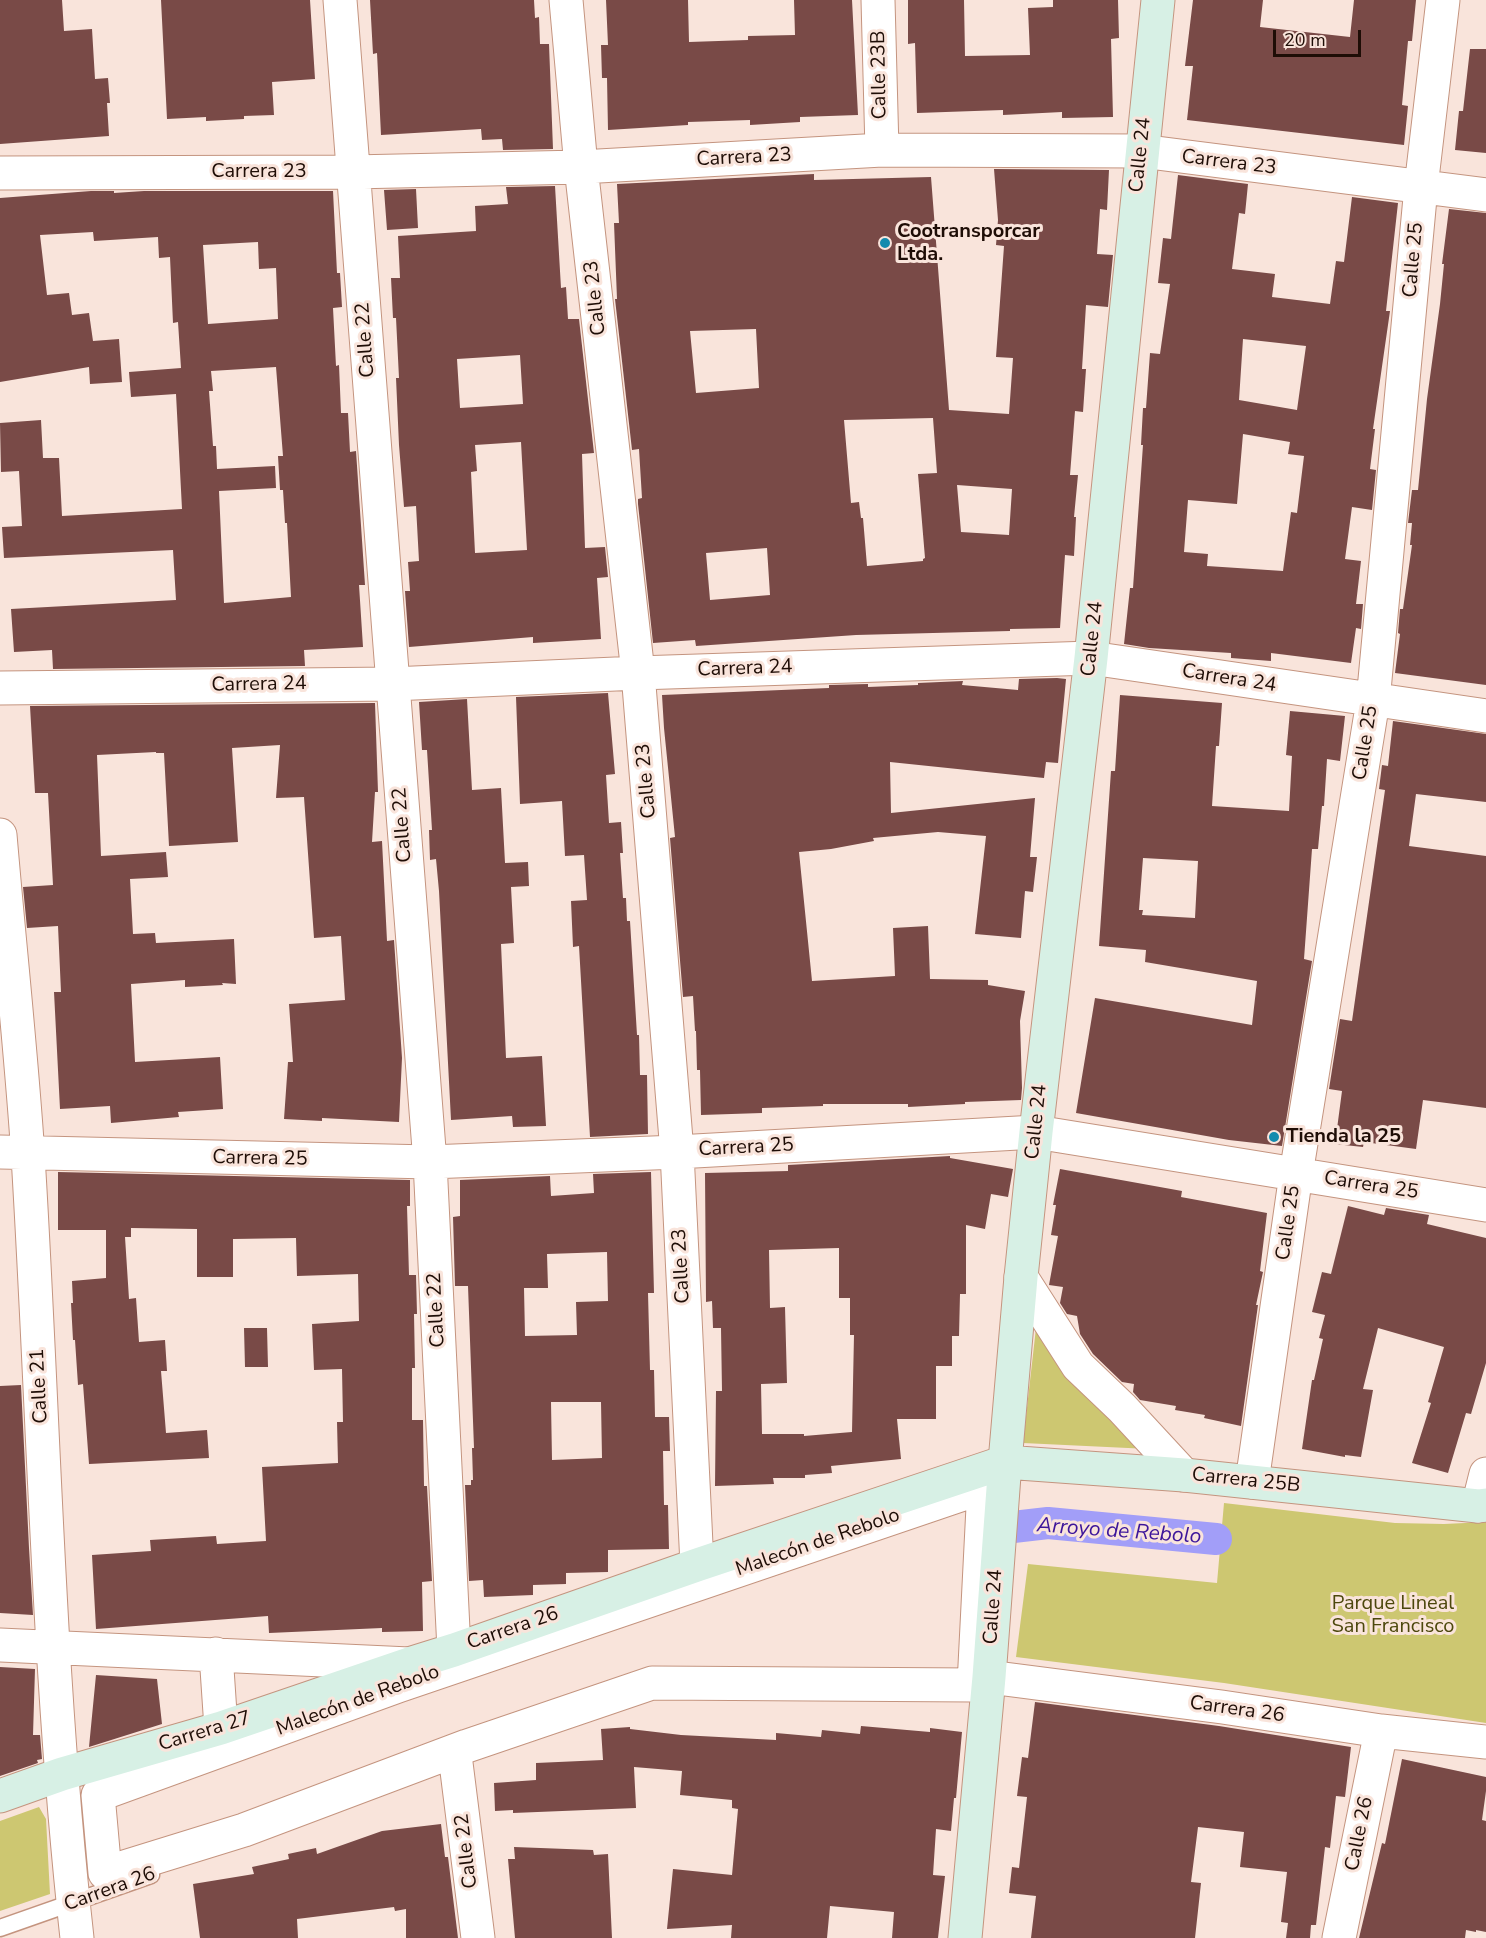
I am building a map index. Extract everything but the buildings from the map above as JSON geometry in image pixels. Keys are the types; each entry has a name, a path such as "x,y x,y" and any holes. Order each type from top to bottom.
{"street":[{"name":"Calle 22","path":"340,0 430,1162 454,1650"},
{"name":"Calle 23","path":"566,0 581,167 638,673 677,1152 696,1565"},
{"name":"Calle 23B","path":"878,0 882,150"},
{"name":"Calle 24","path":"965,1938 983,1688 996,1568 1021,1277 1091,658 1158,0"},
{"name":"Calle 25","path":"1252,1482 1296,1174 1373,700 1421,187 1443,0"},
{"name":"Carrera 23","path":"0,173 352,172 581,167 882,150 1141,151 1486,195"},
{"name":"Carrera 24","path":"0,688 392,684 638,673 1091,658 1486,716"},
{"name":"Calle 21","path":"0,835 14,1153 54,1647 62,1774 77,1938"},
{"name":"Carrera 25","path":"14,1153 430,1162 677,1152 1036,1132 1486,1205"},
{"path":"1021,1277 1078,1366 1122,1408 1184,1475"},
{"path":"1482,1505 1486,1474"},
{"name":"Carrera 25B","path":"1004,1476 1184,1475 1482,1505"},
{"name":"Carrera 26","path":"0,1645 409,1664 696,1565 1004,1476"},
{"name":"Malecón de Rebolo","path":"984,1487 983,1688 652,1683 467,1746 244,1830 105,1873 98,1796 409,1682 984,1487"},
{"path":"216,1654 221,1728"},
{"name":"Carrera 27","path":"0,1796 62,1774 221,1728 409,1664"},
{"name":"Carrera 26","path":"652,1696 819,1694 983,1688 1222,1707 1381,1731 1486,1742"},
{"name":"Calle 26","path":"1339,1938 1381,1731"},
{"name":"Calle 22","path":"456,1763 478,1938"}],"lane":[{"name":"Carrera 26","path":"0,1929 73,1895 456,1763"}],"green space":[{"path":"1036,1328 1149,1449 1023,1443"},
{"name":"Parque Lineal San Francisco","path":"1224,1503 1395,1523 1486,1522 1486,1723 1224,1683 1016,1657 1028,1564 1217,1583"},
{"path":"39,1807 46,1819 50,1894 0,1911 0,1821"}],"waterway":[{"name":"Arroyo de Rebolo","path":"987,1530 1048,1523 1216,1539"}],"place":[{"name":"Cootransporcar Ltda.","path":"885,243"},
{"name":"Tienda la 25","path":"1274,1137"}]}
